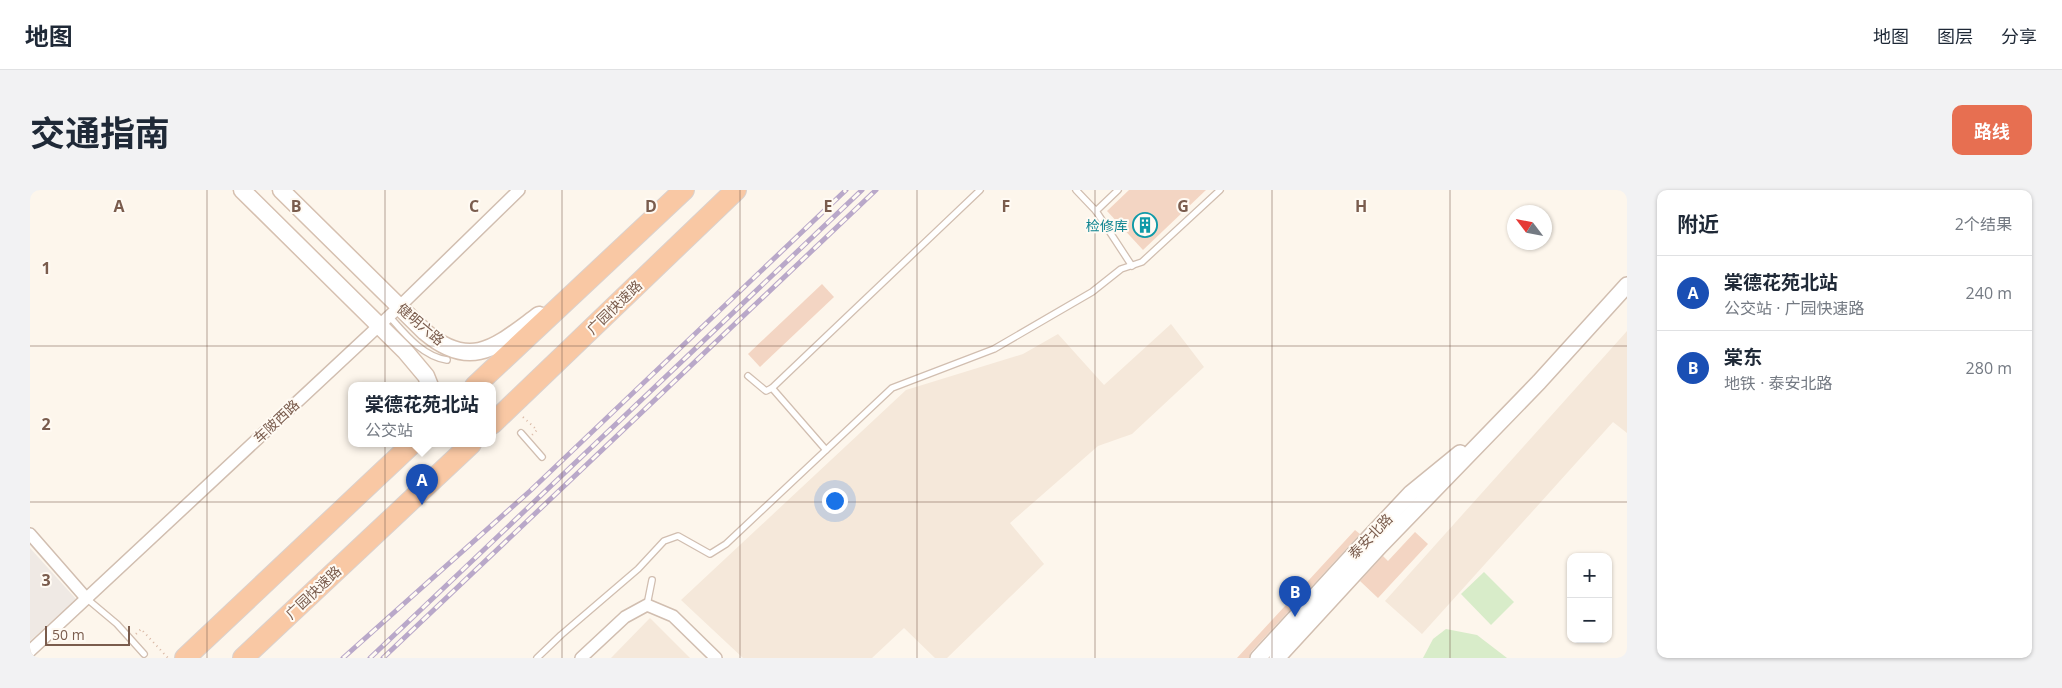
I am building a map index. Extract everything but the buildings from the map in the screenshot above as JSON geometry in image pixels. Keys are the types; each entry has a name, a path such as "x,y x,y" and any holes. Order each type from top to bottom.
{"highway":[{"path":"479,382 684,190"},
{"name":"广园快速路","path":"496,420 736,190"},
{"path":"185,658 409,447"},
{"name":"广园快速路","path":"243,658 468,447"}],"main road":[{"name":"健明六路","path":"242,190 389,316 436,341 466,352 483,352 510,338 584,284"},
{"name":"健明六路","path":"282,190 389,316 428,382"},
{"path":"367,485 399,447"}],"street":[{"name":"车陂西路","path":"30,651 389,316 519,190"},
{"name":"泰安北路","path":"1269,656 1496,428 1627,285"},
{"path":"30,534 86,598"},
{"path":"580,658 626,617 647,605 656,607 677,620 716,658"}],"lane":[{"path":"748,376 766,391 772,388 980,190"},
{"path":"1076,190 1096,211 1132,266"},
{"path":"1096,211 1118,190"},
{"path":"537,658 638,569 664,541 678,536 710,554 726,544 892,388 994,349 1092,292 1121,269 1142,262 1220,190"},
{"path":"389,316 424,351 431,356 447,360"},
{"path":"772,388 826,450"},
{"path":"521,433 542,457"},
{"path":"647,605 652,580"},
{"path":"86,598 117,624 144,654"}],"path":[{"path":"522,416 537,430 527,440"},
{"path":"130,638 141,629 168,658"}],"shaded area":[{"path":"1171,324 1204,367 1132,434 1098,446 1010,523 1044,564 947,658 935,658 904,628 872,658 743,658 681,600 906,390 1023,354 1058,334 1104,385"},
{"path":"1627,331 1627,433 1613,422 1422,634 1385,601"},
{"path":"30,548 76,599 30,641"},
{"path":"650,618 690,658 611,658"}],"green space":[{"path":"1484,572 1514,602 1491,625 1461,594"},
{"path":"1446,629 1477,635 1507,658 1423,658 1433,639"}],"railway":[{"path":"343,658 530,491 846,190"},
{"path":"370,658 862,190"},
{"path":"383,658 876,190"}],"place":[{"name":"检修库","path":"1145,225"},
{"name":"棠德花苑北站","path":"422,505"},
{"name":"棠东","path":"1295,617"}]}
